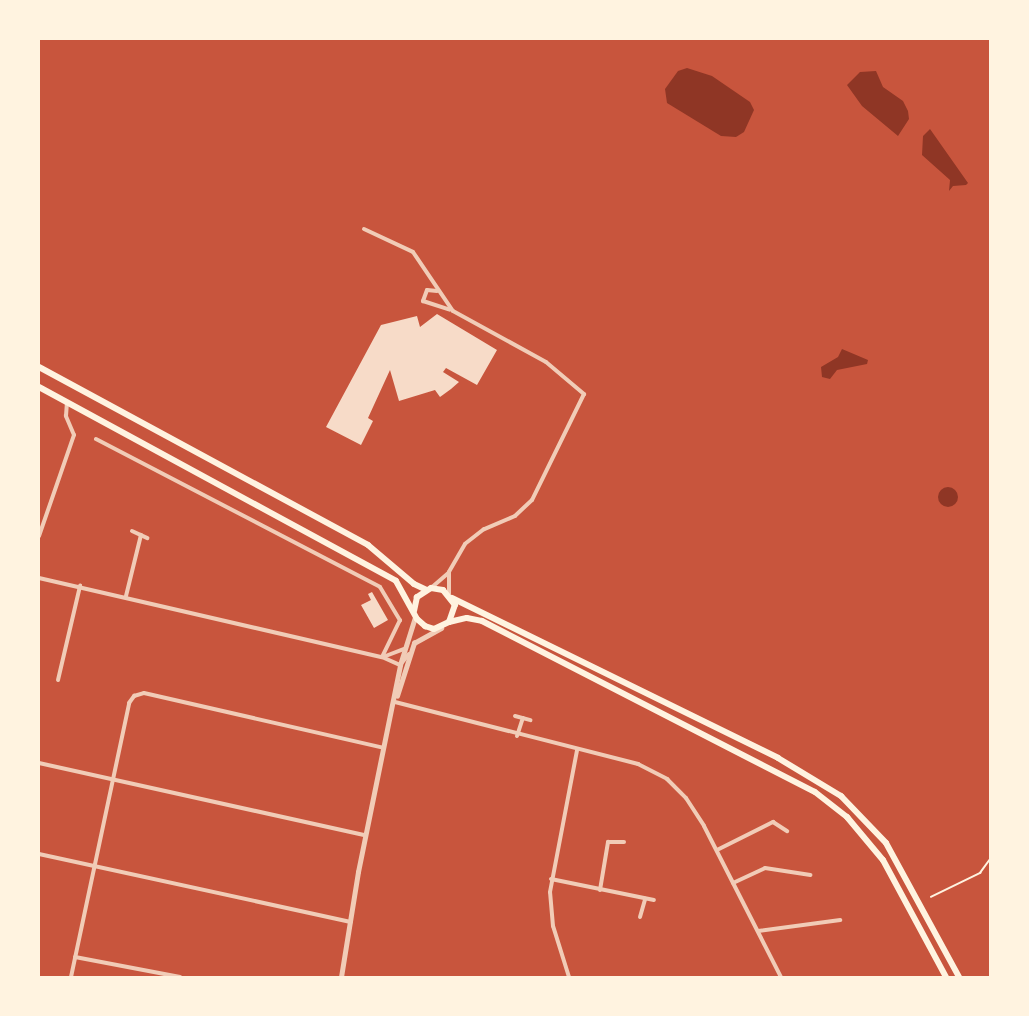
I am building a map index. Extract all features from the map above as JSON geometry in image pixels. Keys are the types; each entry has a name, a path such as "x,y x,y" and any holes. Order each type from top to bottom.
{"main road":[{"path":"39,367 368,545 414,584 451,596 778,758 841,796 886,843 959,977"},
{"path":"39,387 392,578 405,591 415,613 425,626 446,625 467,618 482,621 815,792 860,831 883,860 946,977"},
{"path":"415,613 417,597 429,589"},
{"path":"446,625 455,612 451,596"}],"street":[{"path":"364,229 413,252 453,311"},
{"path":"429,589 449,572 471,538 515,516 532,500 584,394 546,362 453,311 423,301 427,290 438,292"},
{"path":"39,536 74,435 66,416 67,402"},
{"path":"96,439 380,587 400,620 382,657"},
{"path":"132,531 147,538"},
{"path":"126,596 141,535"},
{"path":"449,572 451,596"},
{"path":"39,579 126,596 382,657 400,665"},
{"path":"58,680 80,586"},
{"path":"340,977 365,836 407,650 415,626 415,613"},
{"path":"395,702 400,665 407,650 414,643 446,625"},
{"path":"382,657 407,650"},
{"path":"70,977 129,703 134,696 144,693 384,748"},
{"path":"395,702 517,736 638,764 667,779 686,798 717,850 781,977"},
{"path":"515,716 530,720"},
{"path":"517,736 523,718"},
{"path":"569,977 553,926 551,879 577,750"},
{"path":"39,763 365,836"},
{"path":"717,850 770,823 787,831"},
{"path":"600,890 608,842 624,842"},
{"path":"39,854 351,922"},
{"path":"733,883 765,868 810,875"},
{"path":"551,879 654,900"},
{"path":"640,917 645,899"},
{"path":"759,931 840,920"},
{"path":"75,957 180,977"}],"path":[{"path":"931,897 980,873 990,859"}],"shaded area":[{"path":"687,68 712,76 750,102 754,110 744,132 736,137 721,136 667,103 665,89 678,71"},
{"path":"876,71 883,87 903,101 908,111 909,119 898,136 862,106 847,85 860,72"},
{"path":"930,129 968,183 966,185 953,186 949,191 950,180 922,155 923,136"},
{"path":"842,349 868,360 867,364 837,370 830,379 822,377 821,367 838,357"},
{"path":"944,487 952,487 958,493 958,501 952,507 944,507 938,501 938,493"}],"building":[{"path":"437,314 497,350 477,385 446,368 443,372 459,382 440,397 435,390 399,401 390,370 368,418 373,421 361,445 326,427 381,325 417,316 420,327"},
{"path":"372,592 388,620 374,628 361,605 371,600 368,594"}]}
